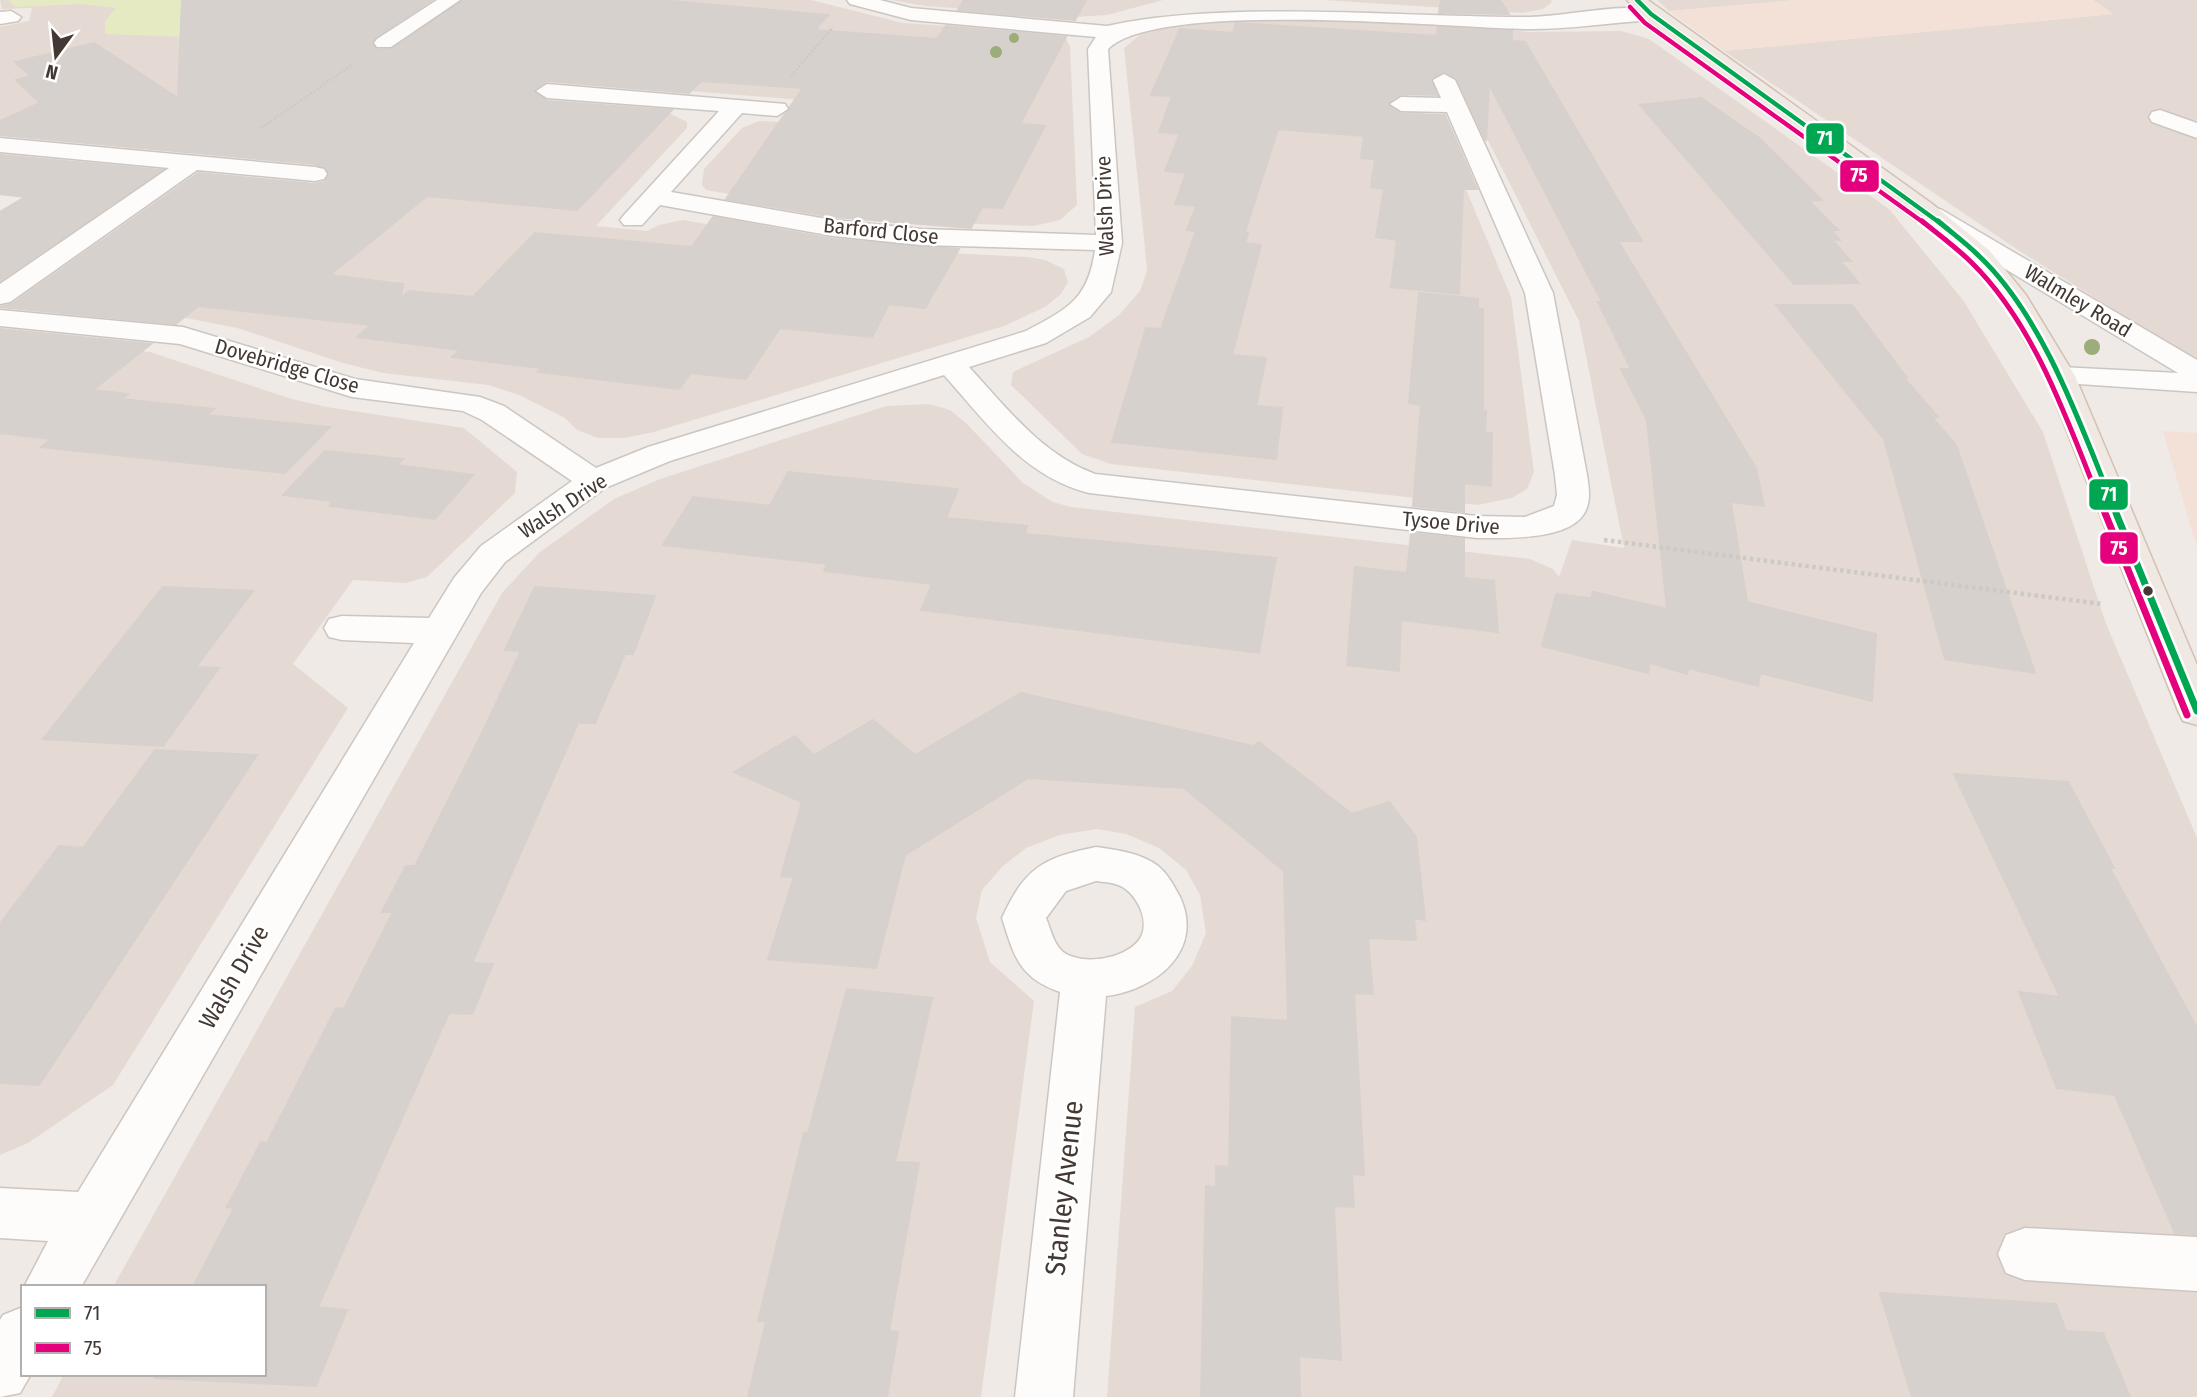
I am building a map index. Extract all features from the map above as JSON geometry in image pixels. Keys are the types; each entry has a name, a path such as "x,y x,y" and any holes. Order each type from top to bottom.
{"main road":[{"name":"Walmley Road","path":"1644,7 1922,208 1981,257 2016,301 2060,376"},
{"path":"2060,376 2197,710"}],"street":[{"path":"384,43 450,0"},
{"path":"857,0 911,14 1110,32 1142,17 1177,8 1227,3 1271,2 1525,23 1588,9 1644,7"},
{"path":"405,28 439,30"},
{"name":"Walsh Drive","path":"52,1285 439,631 467,586 493,554 593,481 659,454 1036,337 1075,316 1099,295 1107,272 1109,243 1098,49 1110,32"},
{"path":"547,90 770,109"},
{"name":"Tysoe Drive","path":"950,364 1043,461 1066,477 1088,483 1477,527 1530,529 1553,522 1569,511 1573,495 1539,293 1449,92 1401,104"},
{"path":"634,220 736,106"},
{"path":"2160,117 2197,131"},
{"path":"0,145 315,174"},
{"path":"0,296 200,164"},
{"name":"Barford Close","path":"655,197 833,228 908,236 1109,243"},
{"name":"Walmley Road","path":"1922,208 2197,372"},
{"name":"Dovebridge Close","path":"0,318 183,336 352,388 469,404 493,413 593,481"},
{"name":"Walmley Road","path":"2060,376 2197,383"},
{"path":"342,628 439,631"},
{"name":"Stanley Avenue","path":"1044,1397 1084,979"},
{"path":"0,1213 92,1218"},
{"path":"2025,1254 2197,1264"},
{"path":"0,1373 21,1338"}],"path":[{"path":"770,109 840,20"},
{"path":"200,164 384,43"},
{"path":"1530,529 2155,611"}],"shaded area":[{"path":"0,0 423,0 356,46 397,49 476,0 811,0 903,23 1055,33 1067,40 1070,47 1077,205 1060,220 1033,226 924,222 831,212 706,190 702,185 704,169 742,128 759,121 784,122 801,100 542,79 521,99 667,112 687,122 687,128 596,226 647,231 659,225 683,220 806,241 910,251 1028,257 1045,260 1064,269 1068,282 1061,294 1045,307 1004,326 654,432 624,438 598,438 577,430 565,418 519,395 488,385 383,373 343,363 237,328 181,317 316,187 348,163 0,127 0,27 29,21 32,8 2,9"},
{"path":"891,0 1163,0 1107,15 1076,17 925,6"},
{"path":"1324,0 1552,2 1543,9 1523,13"},
{"path":"1657,0 1796,0 1669,11"},
{"path":"1796,0 2093,0 2114,14 1724,51 1669,11"},
{"path":"2093,0 2197,0 2197,361 2018,250 1724,51 2113,14"},
{"path":"1238,13 1532,32 1621,31 1649,39 1889,209 1963,300 2043,432 2105,621 2197,838 2197,1397 1107,1397 1135,1007 1172,991 1192,966 1206,933 1200,895 1186,870 1159,848 1126,834 1097,829 1060,835 1026,848 1002,867 982,890 976,918 990,962 1034,1001 981,1397 52,1397 63,1376 266,1376 266,1285 114,1285 502,593 540,552 614,499 660,479 886,406 930,404 950,410 967,424 1023,483 1053,502 1071,507 1530,559 1553,569 1559,577 1572,540 1624,548 1579,321 1457,79 1426,76 1421,93 1395,98 1399,110 1424,113 1437,120 1511,297 1534,472 1527,489 1512,498 1478,505 1111,464 1082,454 1011,385 1013,372 1089,337 1119,315 1140,291 1147,271 1124,48 1146,30"},
{"path":"0,339 150,352 292,399 464,428 517,472 515,493 427,577 405,583 353,580 293,664 348,708 113,1085 28,1143 0,1155"},
{"path":"2163,431 2197,433 2197,545 2193,535"}],"green space":[{"path":"8,0 282,0 185,37 105,34 105,21 116,8 80,4 16,7"}],"building":[{"path":"182,0 432,0 376,37 371,43 377,50 392,49 463,0 661,0 828,15 815,30 937,39 946,26 1066,37 1020,124 1045,126 1002,208 982,207 971,228 833,217 726,199 803,88 701,81 689,93 547,81 534,90 547,101 672,110 577,210 427,196 330,275 403,284 401,298 409,291 473,297 535,233 692,247 713,217 833,239 959,249 925,308 889,304 872,337 780,328 746,379 691,373 679,389 538,372 541,368 452,357 460,350 357,337 371,325 198,306 176,324 0,307 12,304 198,173 315,184 325,182 329,175 326,168 315,164 0,135 0,121 40,103 16,80 31,76 15,62 94,43 178,98"},
{"path":"964,0 1086,0 1075,20 958,10"},
{"path":"1441,0 1500,0 1509,14 1439,13"},
{"path":"1236,23 1437,36 1438,27 1512,31 1512,41 1525,42 1642,241 1618,241 1756,468 1764,506 1731,502 1747,602 1876,634 1872,701 1760,673 1758,686 1688,668 1687,674 1650,663 1648,673 1542,646 1556,594 1591,598 1593,592 1667,609 1647,420 1621,369 1631,369 1598,302 1602,302 1489,84 1486,141 1457,79 1445,72 1431,79 1437,95 1401,94 1388,103 1401,114 1445,115 1477,189 1463,189 1459,294 1391,287 1397,240 1376,237 1384,189 1371,187 1375,159 1361,158 1364,136 1278,129 1245,232 1248,233 1245,243 1261,245 1232,355 1266,358 1256,406 1282,408 1276,459 1112,442 1146,328 1161,329 1196,231 1187,230 1196,206 1175,204 1186,173 1165,171 1180,134 1159,132 1172,96 1151,95 1180,29 1233,33"},
{"path":"1701,98 1759,138 1822,200 1809,201 1838,230 1831,230 1840,240 1832,240 1851,261 1840,261 1859,283 1794,284 1640,105"},
{"path":"0,155 162,170 0,281 0,212 25,197 0,194"},
{"path":"1419,293 1478,299 1478,308 1483,309 1483,411 1486,411 1485,432 1492,433 1491,486 1464,483 1464,512 1413,506 1421,405 1409,403"},
{"path":"1776,305 1852,305 1907,378 1904,378 1938,417 1932,417 1956,445 2035,673 1945,659 1884,439"},
{"path":"0,329 151,344 93,390 128,394 122,399 214,409 206,415 330,427 285,473 41,447 51,439 0,433"},
{"path":"325,451 403,459 397,465 473,475 435,519 330,506 331,501 283,495"},
{"path":"788,472 958,489 946,518 1027,526 1025,534 1276,558 1259,653 921,610 932,584 824,571 827,564 663,545 693,497 770,506"},
{"path":"1411,533 1464,539 1464,578 1494,581 1498,632 1401,620 1399,671 1347,665 1355,567 1407,573"},
{"path":"163,587 253,591 196,667 219,668 163,746 43,739"},
{"path":"535,587 655,596 633,654 625,654 595,723 578,723 472,963 493,964 472,1014 449,1013 318,1307 347,1310 316,1386 155,1378 266,1376 266,1285 194,1285 234,1208 227,1207 261,1142 267,1143 336,1008 344,1009 393,912 382,912 406,866 415,866 521,651 505,650"},
{"path":"1021,693 1253,746 1259,742 1352,814 1389,802 1416,837 1425,920 1414,918 1416,940 1368,938 1373,994 1354,993 1364,1175 1352,1174 1354,1207 1334,1206 1341,1360 1299,1356 1300,1397 1201,1397 1206,1186 1216,1187 1216,1166 1229,1167 1232,1017 1288,1021 1284,871 1184,788 1028,778 905,855 876,968 768,959 794,877 781,876 802,802 734,772 795,736 814,755 873,720 915,755"},
{"path":"155,750 257,755 39,1085 0,1083 0,924 59,846 83,848"},
{"path":"1954,774 2068,782 2114,868 2110,868 2197,1028 2197,1234 2175,1233 2115,1095 2057,1088 2019,992 2060,997"},
{"path":"847,989 932,998 895,1162 919,1163 889,1331 898,1332 887,1397 748,1397 766,1321 758,1321 804,1133 808,1133"},
{"path":"1880,1293 2056,1304 2066,1331 2103,1333 2130,1397 1912,1397"}],"transit line":[{"name":"71","path":"1637,0 1651,14 1922,208 1981,257 2016,301 2060,376 2197,711"},
{"name":"75","path":"1630,7 1645,23 1916,216 1973,264 2007,307 2051,381 2187,715"}]}
